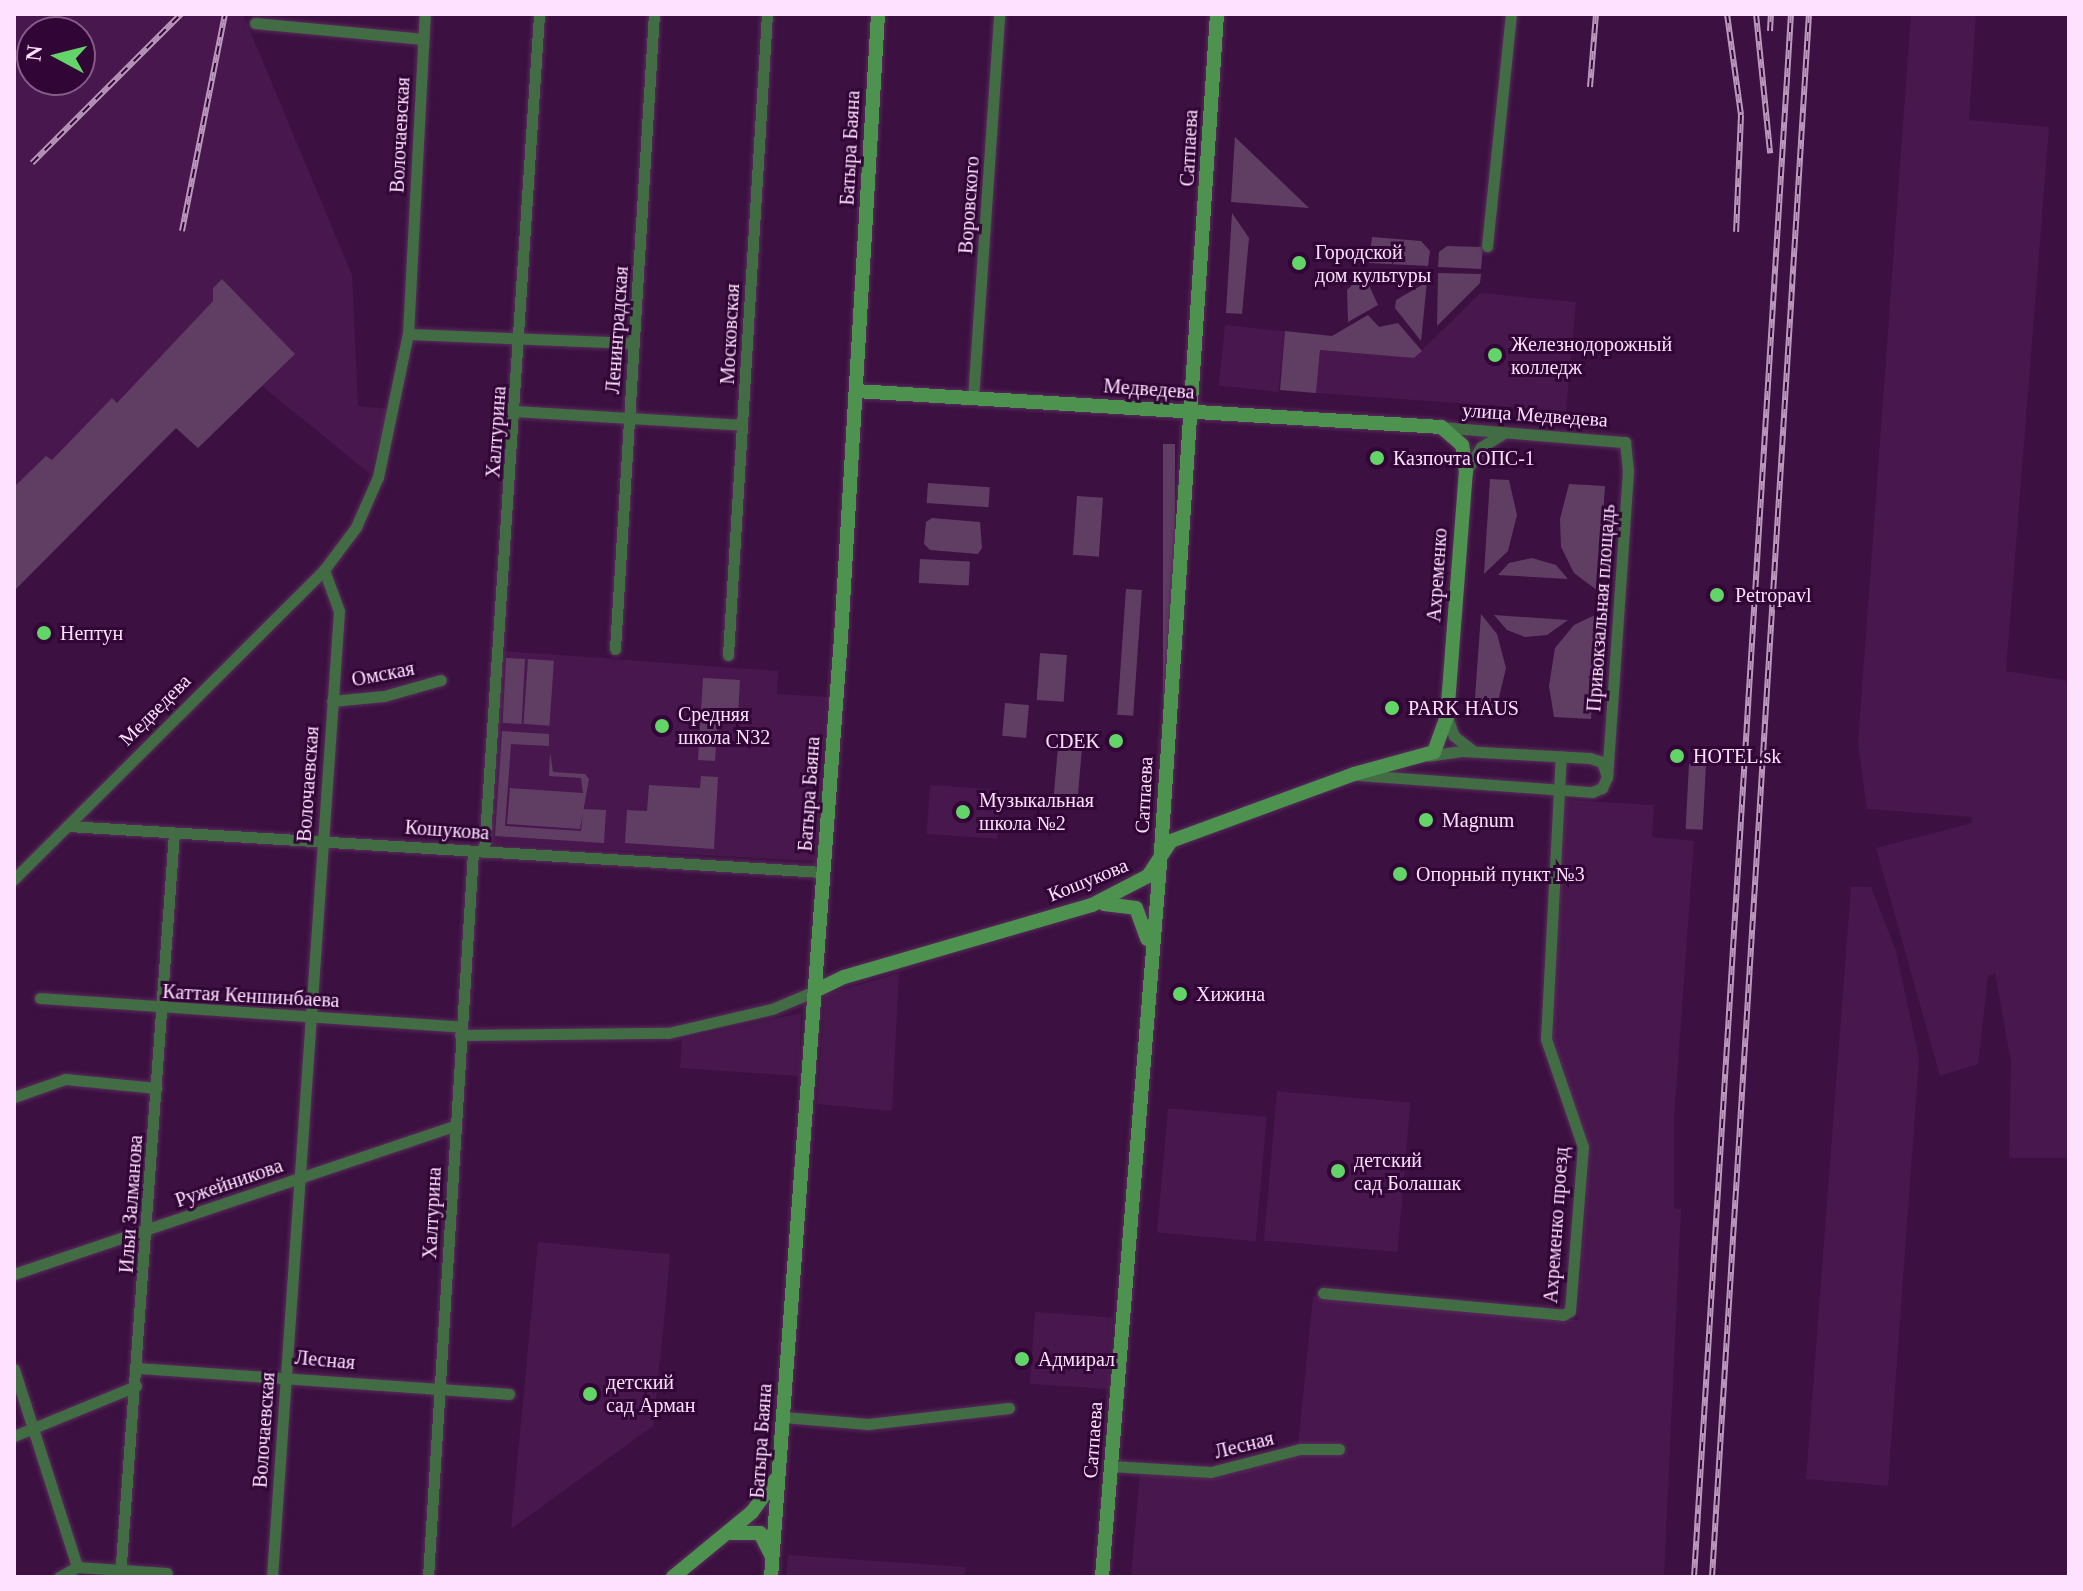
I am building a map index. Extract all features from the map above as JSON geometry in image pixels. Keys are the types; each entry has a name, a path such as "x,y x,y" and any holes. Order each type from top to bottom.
{"street":[{"name":"Волочаевская","path":"272,1577 338,599 324,570 356,527 378,477 408,334 425,14"},
{"name":"Халтурина","path":"428,1577 461,1031 516,411 539,14"},
{"name":"Ленинградская","path":"615,649 654,14"},
{"name":"Московская","path":"728,655 767,14"},
{"name":"Батыра Баяна","path":"771,1570 815,991 878,14"},
{"name":"Воровского","path":"973,399 999,14"},
{"name":"Сатпаева","path":"1102,1577 1161,851 1217,14"},
{"path":"1487,246 1511,14"},
{"path":"255,23 423,39"},
{"path":"408,334 634,343"},
{"name":"Медведева","path":"856,391 1441,427"},
{"path":"516,411 742,425"},
{"name":"улица Медведева","path":"1441,427 1625,442"},
{"name":"Ахременко","path":"1428,756 1444,737 1447,717 1466,472 1462,445 1441,427"},
{"path":"1466,472 1481,447 1511,432"},
{"name":"Привокзальная площадь","path":"1607,777 1628,471 1625,442"},
{"name":"Медведева","path":"14,879 324,570"},
{"name":"Омская","path":"332,701 384,696 441,680"},
{"path":"1447,717 1454,736 1473,751"},
{"path":"1428,756 1473,751 1597,759 1607,777"},
{"name":"Кошукова","path":"815,991 844,977 1092,905 1124,891 1151,874 1161,851 1171,841 1354,774 1428,756"},
{"name":"Ахременко проезд","path":"1323,1293 1563,1315 1570,1311 1583,1147 1546,1039 1561,756"},
{"name":"Кошукова","path":"1354,774 1596,792 1607,777"},
{"name":"Кошукова","path":"68,826 823,872"},
{"name":"Ильи Залманова","path":"120,1573 138,1368 174,833"},
{"path":"1124,891 1145,889 1156,910"},
{"path":"1092,905 1123,903 1136,908 1145,924 1150,963"},
{"path":"817,959 822,978 844,977"},
{"name":"Каттая Кеншинбаева","path":"40,998 461,1031 668,1033 772,1009 815,991"},
{"path":"14,1097 65,1079 157,1088"},
{"name":"Ружейникова","path":"14,1274 456,1125"},
{"name":"Лесная","path":"138,1368 285,1375 509,1394"},
{"path":"14,1369 77,1567"},
{"path":"14,1436 136,1386"},
{"path":"783,1417 868,1424 1009,1408"},
{"name":"Лесная","path":"1111,1466 1211,1472 1300,1449 1339,1449"},
{"path":"673,1577 761,1503 778,1476"},
{"path":"722,1538 743,1529 760,1533 771,1570"},
{"path":"59,1577 77,1567 120,1573 167,1573"}],"shaded area":[{"path":"14,14 243,14 352,275 358,406 388,409 370,474 262,386 198,448 176,428 14,591"},
{"path":"1911,14 1976,14 1969,120 2049,127 2006,671 2069,681 2069,1158 2009,1158 2011,1062 1995,973 1988,976 1978,1064 1940,1076 1876,848 1972,823 1972,817 1867,809 1858,744"},
{"path":"1235,137 1309,208 1231,202"},
{"path":"1232,213 1249,238 1242,314 1226,313"},
{"path":"1372,237 1421,241 1430,251 1428,266 1369,263"},
{"path":"1447,246 1483,247 1481,269 1438,267 1439,252"},
{"path":"1438,273 1481,274 1480,283 1437,326"},
{"path":"222,279 295,354 198,448 176,428 14,591 14,487 46,456 52,460 112,398 117,403 213,301 213,288"},
{"path":"1355,282 1368,283 1378,305 1348,322 1347,290"},
{"path":"1427,282 1421,341 1395,308 1396,300"},
{"name":"Железнодорожный колледж","path":"1480,293 1576,302 1566,411 1316,393 1320,350 1414,358"},
{"path":"1368,315 1379,327 1398,323 1422,351 1414,358 1320,350 1316,393 1280,390 1285,331 1332,336"},
{"path":"1225,325 1285,331 1278,392 1219,386"},
{"path":"1163,444 1175,444 1175,718 1163,718"},
{"path":"1490,479 1509,480 1517,515 1508,551 1484,574"},
{"path":"928,483 990,487 988,507 927,503"},
{"path":"1569,484 1605,486 1598,591 1574,573 1561,547 1560,519"},
{"path":"1077,496 1103,498 1099,557 1073,555"},
{"path":"932,518 980,522 982,548 978,554 930,550 924,544 926,522"},
{"path":"1532,558 1556,565 1568,579 1498,575 1509,563"},
{"path":"920,559 970,562 969,586 919,583"},
{"path":"1126,589 1142,590 1133,716 1117,715"},
{"path":"1481,614 1497,634 1506,668 1495,714 1474,712"},
{"path":"1597,614 1591,719 1554,717 1549,686 1555,648 1574,625"},
{"path":"1494,615 1568,620 1547,635 1525,637 1507,630"},
{"name":"Средняя школа N32","path":"503,651 778,671 777,694 827,697 815,861 491,844"},
{"path":"1040,653 1067,655 1064,702 1037,700"},
{"path":"506,658 525,659 522,724 503,723"},
{"path":"528,659 554,661 549,726 523,724"},
{"path":"703,678 740,680 738,716 718,715 715,761 698,760"},
{"path":"1005,703 1029,705 1026,738 1002,736"},
{"path":"502,731 549,734 549,746 511,744 505,826 581,831 583,809 606,810 604,843 495,836"},
{"path":"1058,747 1082,749 1077,801 1053,799"},
{"path":"550,752 553,772 585,774 589,779 580,829 507,824 510,788 583,793 581,778 549,776"},
{"path":"1689,764 1706,765 1703,830 1686,829"},
{"path":"701,776 718,777 714,849 625,843 627,810 647,811 649,785 700,788"},
{"name":"Музыкальная школа №2","path":"930,785 1001,790 997,839 927,834"},
{"path":"1565,800 1654,805 1652,837 1694,841 1674,1118 1674,1208 1681,1209 1664,1577 1131,1577 1140,1473 1212,1479 1297,1456 1313,1296 1578,1320 1589,1149 1552,1036"},
{"path":"1851,887 1871,887 1896,951 1919,1058 1888,1486 1806,1479"},
{"path":"899,973 892,1111 817,1104 825,995"},
{"path":"801,1013 799,1076 680,1068 682,1039"},
{"name":"детский сад Болашак","path":"1277,1091 1410,1103 1397,1252 1264,1240"},
{"path":"1168,1108 1267,1117 1256,1241 1157,1233"},
{"name":"детский сад Арман","path":"538,1242 670,1254 665,1311 653,1426 511,1529"},
{"path":"1035,1312 1113,1317 1108,1389 1030,1384"},
{"path":"788,1555 966,1567 964,1577 786,1577"}],"railway":[{"path":"32,163 181,14"},
{"path":"182,231 225,14"},
{"path":"1590,87 1596,14"},
{"path":"1727,14 1741,115 1736,232"},
{"path":"1756,14 1770,153"},
{"path":"1770,31 1771,14"},
{"path":"1694,1577 1791,14"},
{"path":"1712,1577 1809,14"}],"place":[{"name":"Городской дом культуры","path":"1299,263"},
{"name":"Железнодорожный колледж","path":"1495,355"},
{"name":"Казпочта ОПС-1","path":"1377,458"},
{"name":"Petropavl","path":"1717,595"},
{"name":"Нептун","path":"44,633"},
{"name":"PARK HAUS","path":"1392,708"},
{"name":"Средняя школа N32","path":"662,726"},
{"name":"CDEK","path":"1116,741"},
{"name":"HOTEL.sk","path":"1677,756"},
{"name":"Музыкальная школа №2","path":"963,812"},
{"name":"Magnum","path":"1426,820"},
{"name":"Опорный пункт №3","path":"1400,874"},
{"name":"Хижина","path":"1180,994"},
{"name":"детский сад Болашак","path":"1338,1171"},
{"name":"Адмирал","path":"1022,1359"},
{"name":"детский сад Арман","path":"590,1394"}]}
